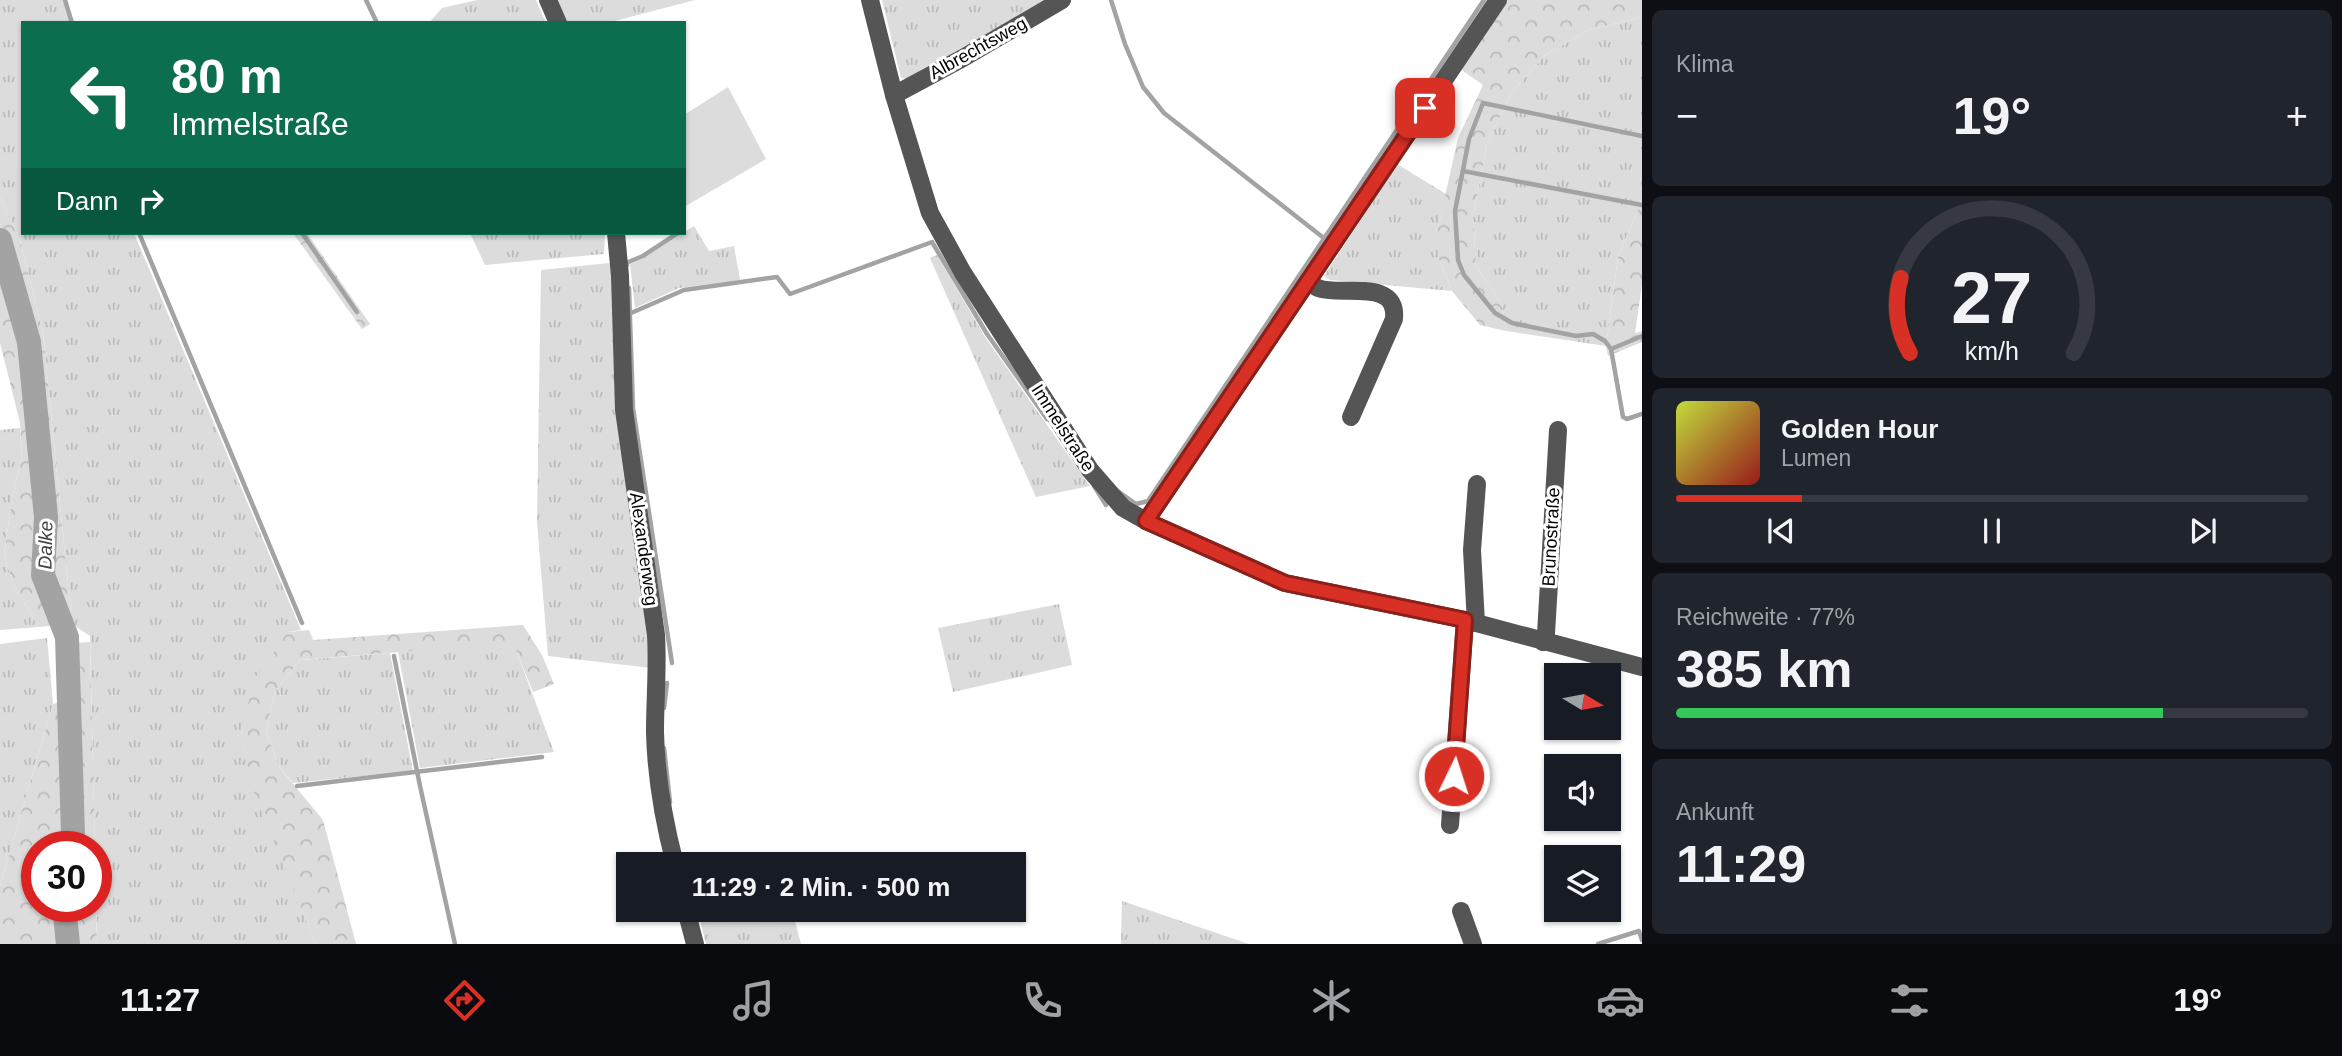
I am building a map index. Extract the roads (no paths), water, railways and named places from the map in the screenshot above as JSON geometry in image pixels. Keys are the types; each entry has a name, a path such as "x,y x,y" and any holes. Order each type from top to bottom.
{"street":[{"path":"548,0 557,21"},
{"name":"Immelstraße","path":"870,0 894,95 930,214 957,264 1090,470 1123,508 1146,521 1285,583 1470,622 1642,667"},
{"name":"Albrechtsweg","path":"894,95 1062,0"},
{"path":"1146,521 1498,0"},
{"name":"Alexanderweg","path":"617,235 624,410 656,635 658,671 655,732 667,836 672,852"},
{"path":"1308,281 1319,288 1381,294 1391,301 1395,309 1394,319 1350,417"},
{"name":"Brunostraße","path":"1543,642 1546,634 1558,430"},
{"path":"1450,825 1470,622 1477,484"},
{"path":"1461,911 1473,944"},
{"path":"689,922 695,944"}],"waterway":[{"path":"65,0 71,21"},
{"path":"366,0 376,21"},
{"path":"1111,0 1143,87 1164,113 1325,239"},
{"path":"1119,492 1136,504 1148,501 1484,0"},
{"path":"1642,136 1483,103 1469,139 1455,211 1458,260 1464,275 1495,313 1512,323 1576,336 1593,334 1605,341 1611,349 1623,417 1627,419 1642,414"},
{"path":"1463,171 1642,205"},
{"path":"140,235 302,623"},
{"path":"303,235 357,312"},
{"path":"627,265 626,263 643,256 675,235"},
{"name":"Dalke","path":"0,240 29,342 46,517 43,575 67,637 73,831"},
{"path":"631,313 684,290 777,277 790,294 932,242 987,334 1047,419"},
{"path":"629,288 633,408 672,663"},
{"path":"1611,349 1642,336"},
{"path":"1094,486 1106,505"},
{"path":"394,656 455,944"},
{"path":"664,708 667,683"},
{"path":"664,748 670,802"},
{"path":"297,786 542,757"},
{"name":"Dalke","path":"66,922 68,944"},
{"path":"1598,944 1639,931 1642,940"}]}
